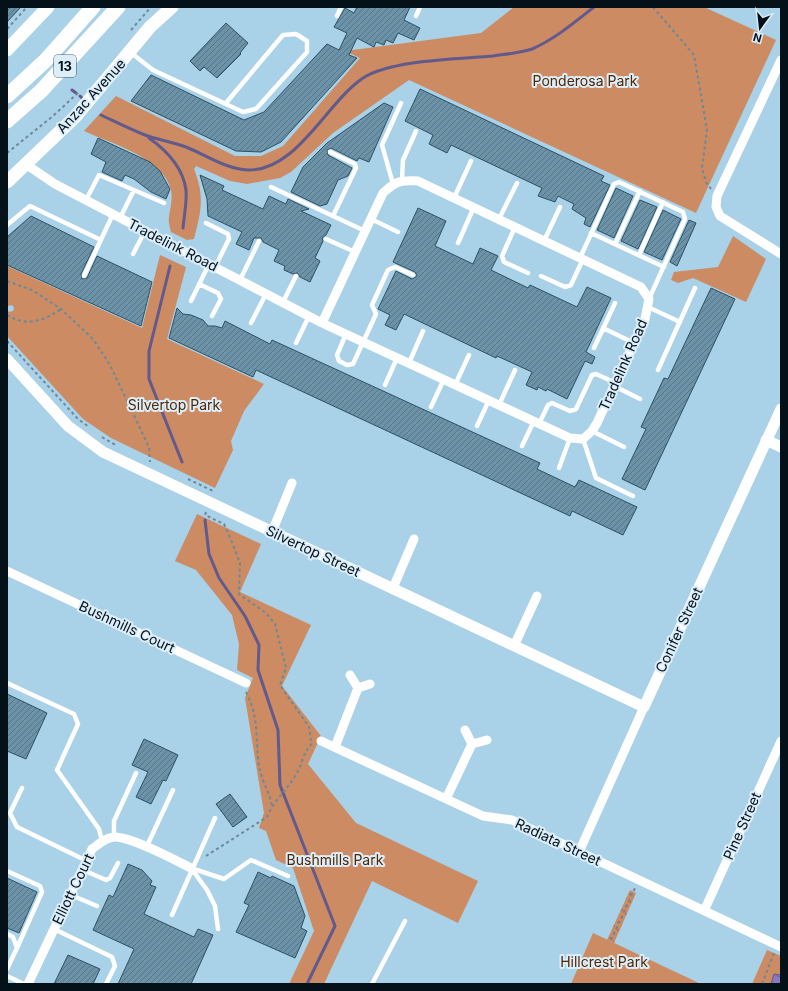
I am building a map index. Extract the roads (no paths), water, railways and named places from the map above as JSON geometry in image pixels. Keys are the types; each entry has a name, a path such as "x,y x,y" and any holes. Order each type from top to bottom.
{"highway":[{"name":"13","path":"7,96 46,60 93,7"},
{"name":"13","path":"7,121 41,91 118,7"}],"main road":[{"path":"7,50 48,7"},
{"name":"Anzac Avenue","path":"7,182 27,165 75,118 150,27 172,7"}],"street":[{"path":"781,60 717,196 716,206 720,216 781,254"},
{"name":"Tradelink Road","path":"27,165 55,184 322,323 570,438 583,439 592,431 645,319 648,303"},
{"path":"322,323 383,193 393,184 402,180 418,181 641,287 648,303"},
{"name":"Silvertop Street","path":"7,359 68,426 103,452 644,707"},
{"name":"Conifer Street","path":"579,852 781,409"},
{"path":"766,440 781,447"},
{"path":"272,532 292,483"},
{"path":"392,588 414,539"},
{"name":"Bushmills Court","path":"7,571 246,683"},
{"path":"514,646 537,596"},
{"path":"350,675 358,688"},
{"path":"358,688 370,684"},
{"path":"335,747 358,688"},
{"path":"446,799 472,744 466,730"},
{"path":"472,744 487,740"},
{"name":"Radiata Street","path":"321,741 483,816 512,820 776,945"},
{"name":"Pine Street","path":"704,911 781,741"},
{"path":"114,837 129,840 191,868"},
{"name":"Elliott Court","path":"28,984 92,849 102,841 114,837"}],"lane":[{"path":"337,16 341,7"},
{"path":"416,16 420,7"},
{"path":"130,52 153,70 243,112 256,109 307,52 307,41 296,34 283,35 226,103"},
{"path":"393,184 382,146 401,103"},
{"path":"402,180 403,160 416,131"},
{"path":"330,152 355,164 356,168 333,216"},
{"path":"454,198 471,161"},
{"path":"86,200 99,175 164,203"},
{"path":"541,276 565,287 571,285 581,258 614,184 619,182 683,212 685,219 648,303 680,322"},
{"path":"499,219 517,183"},
{"path":"272,187 365,231"},
{"path":"84,276 101,240 134,190"},
{"path":"615,244 640,192"},
{"path":"639,255 663,202"},
{"path":"7,225 30,206 101,240"},
{"path":"458,242 474,207"},
{"path":"544,241 560,207"},
{"path":"371,219 398,232"},
{"path":"191,301 199,284 229,239 228,234 206,223"},
{"path":"515,227 502,256 504,262 528,273"},
{"path":"133,254 145,231"},
{"path":"592,233 664,267"},
{"path":"326,239 355,252"},
{"path":"240,280 259,241"},
{"path":"346,334 337,355 339,361 347,365 353,364 376,314 372,305 388,270 395,267 413,275"},
{"path":"283,302 296,276"},
{"path":"199,284 218,293 221,298 212,316"},
{"path":"658,370 695,288"},
{"path":"251,323 266,294"},
{"path":"594,348 615,303"},
{"path":"296,343 309,316"},
{"path":"603,328 634,343"},
{"path":"409,363 423,331"},
{"path":"455,385 469,355"},
{"path":"385,385 397,358"},
{"path":"499,405 515,370"},
{"path":"522,446 548,405 552,403 570,411 576,409 592,375 596,374 640,399"},
{"path":"431,407 444,379"},
{"path":"477,426 489,400"},
{"path":"592,431 624,446"},
{"path":"559,468 570,438"},
{"path":"583,439 596,478 633,496"},
{"path":"7,683 74,714 78,724 57,770 99,829 102,841"},
{"path":"114,837 114,821 136,773"},
{"path":"22,788 10,814 17,827 87,861"},
{"path":"146,848 173,790"},
{"path":"172,915 191,868 215,818"},
{"path":"191,868 224,879 251,860 288,876"},
{"path":"83,870 106,880 110,878 118,863"},
{"path":"191,868 207,890 215,906 218,930"},
{"path":"7,871 40,886 42,892 7,969"},
{"path":"71,894 97,906"},
{"path":"372,984 405,921"},
{"path":"54,929 112,957 115,966 106,984"},
{"path":"7,934 13,937 16,948"},
{"path":"7,976 24,984"}],"water":[{"path":"774,974 781,975 781,984 771,984"}],"waterway":[{"path":"101,115 145,135 186,147 232,167 248,170 265,167 281,160 296,148 349,89 363,78 375,72 390,67 425,61 493,56 532,49 557,35 594,7"},
{"path":"72,90 76,93"},
{"path":"80,96 83,99"},
{"path":"149,138 162,148 173,160 181,174 186,190 183,228"},
{"path":"170,266 149,351 149,379 182,462"},
{"path":"205,520 209,554 219,578 245,616 259,645 258,670 278,730 280,785 335,926 307,984"}],"park label":[{"name":"Ponderosa Park","path":"585,81"},
{"name":"Silvertop Park","path":"174,405"},
{"name":"Bushmills Park","path":"335,860"},
{"name":"Hillcrest Park","path":"604,962"}]}
